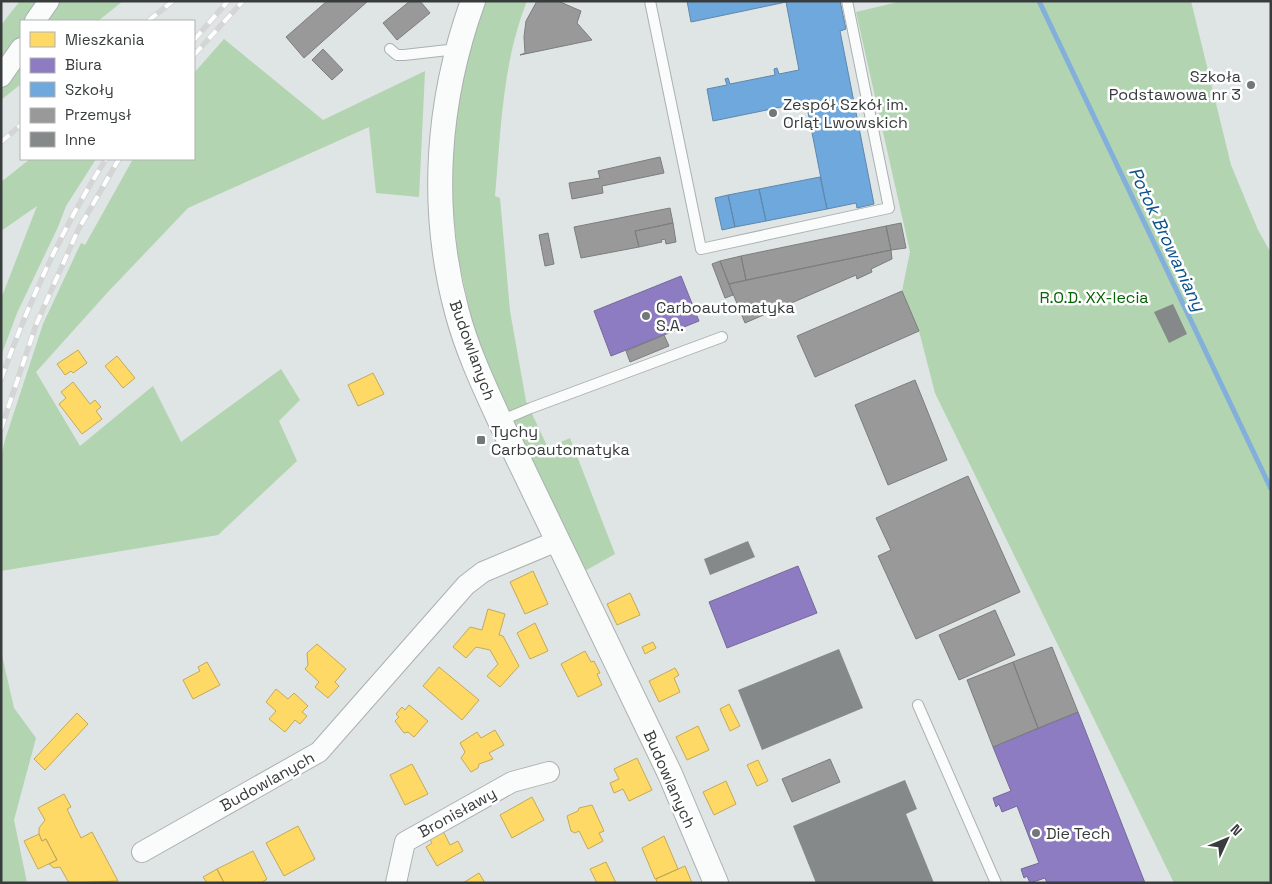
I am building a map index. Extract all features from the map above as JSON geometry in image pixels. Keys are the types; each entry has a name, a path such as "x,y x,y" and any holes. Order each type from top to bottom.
{"street":[{"path":"36,20 49,1"},
{"name":"Budowlanych","path":"473,1 457,49 444,111 440,162 444,251 457,312 474,363 500,421 670,774 716,883"},
{"path":"1,77 20,49"},
{"name":"Budowlanych","path":"142,852 319,752 466,585 483,572 557,541"},
{"name":"Bronisławy","path":"396,883 405,842 512,782 549,772"}],"lane":[{"path":"650,1 701,249 889,208 847,1"},
{"path":"390,49 397,55 404,55 457,49"},
{"path":"500,421 722,337"},
{"path":"918,705 996,883"}],"green space":[{"path":"20,1 123,1 99,20 20,20 20,85 1,100 1,25"},
{"path":"485,1 527,1 512,49 507,73 495,196 500,198 510,311 526,401 548,448 570,438 615,554 583,572 500,396 474,329 458,257 452,199 453,132 468,54"},
{"name":"R.O.D. XX-lecia","path":"902,1 1191,1 1231,165 1258,230 1271,253 1271,883 1174,883 935,393 919,331 902,291 910,252 856,12"},
{"path":"224,39 323,120 425,71 419,197 376,193 369,127 188,208 107,293 36,372 80,446 153,386 181,442 281,369 300,400 279,421 297,461 218,535 1,571 1,457 43,324 81,243 85,245 132,160 195,160 195,72"},
{"path":"29,160 95,160 66,206 17,313 1,356 1,299 37,206 1,231 1,182"},
{"path":"1,651 14,708 36,738 14,820 27,883 1,883"}],"building: Mieszkania":[{"path":"78,350 87,363 73,373 71,371 65,375 57,364"},
{"path":"117,356 135,378 123,388 105,366"},
{"path":"373,373 384,394 358,406 348,385"},
{"path":"73,382 90,404 95,400 101,407 96,411 102,419 82,434 59,404 66,398 61,392"},
{"path":"533,571 548,604 525,614 510,582"},
{"path":"630,593 640,615 617,625 607,604"},
{"path":"488,609 505,614 499,635 503,636 519,666 500,687 487,676 498,664 490,650 476,647 466,658 453,647 470,627 482,630"},
{"path":"535,623 548,651 530,659 517,633"},
{"path":"653,642 656,648 645,654 642,647"},
{"path":"317,644 346,669 335,682 339,686 328,698 315,687 319,682 305,669 308,665 307,653"},
{"path":"585,651 591,662 594,661 600,673 597,674 602,685 578,697 561,664"},
{"path":"207,662 220,685 193,699 183,680 200,671 198,667"},
{"path":"439,667 479,700 462,720 423,686"},
{"path":"675,668 679,675 674,678 680,692 659,702 649,681"},
{"path":"276,689 288,699 294,693 308,706 302,712 307,716 300,724 295,720 285,732 269,719 276,711 266,702"},
{"path":"729,704 740,726 730,731 720,709"},
{"path":"409,705 428,721 414,737 408,732 404,733 395,721 399,717 396,714 402,707 405,710"},
{"path":"77,713 88,724 45,770 34,759"},
{"path":"698,726 709,750 687,760 676,737"},
{"path":"495,730 504,745 489,753 493,759 479,764 478,768 471,772 461,758 465,752 460,743 477,732 481,738"},
{"path":"637,758 652,790 629,801 623,789 614,793 610,783 619,779 614,769"},
{"path":"758,760 768,781 757,786 747,765"},
{"path":"412,764 428,794 405,805 390,775"},
{"path":"726,781 736,804 714,815 703,792"},
{"path":"64,794 71,807 67,809 81,838 92,832 118,881 69,883 60,867 54,868 49,864 57,860 46,839 42,841 39,834 39,828 45,820 38,808"},
{"path":"532,797 544,820 512,838 500,815"},
{"path":"592,805 604,831 599,833 603,841 588,849 579,831 575,833 571,831 567,816 578,811 579,808"},
{"path":"298,826 315,859 284,876 266,843"},
{"path":"443,831 450,845 458,841 463,851 437,866 426,847 432,843 430,839"},
{"path":"39,834 42,841 46,839 57,860 38,869 24,841"},
{"path":"664,836 678,869 655,879 642,848"},
{"path":"253,851 267,879 261,883 224,883 217,869"},
{"path":"606,862 616,883 597,883 590,869"},
{"path":"685,866 692,883 657,883 656,879"},
{"path":"217,869 224,883 207,883 203,877"},
{"path":"479,873 485,883 463,883"}],"building: Biura":[{"name":"Carboautomatyka S.A.","path":"681,276 699,321 611,356 594,311"},
{"path":"798,566 817,613 727,648 709,602"},
{"path":"1078,712 1145,883 1047,883 1045,878 1030,883 1027,876 1024,878 1021,869 1039,863 1017,806 1002,812 999,804 996,807 993,798 1011,791 993,747"}],"building: Szkoły":[{"path":"687,1 791,1 691,22"},
{"path":"840,1 846,29 840,31 874,204 857,208 856,203 827,209 806,102 713,121 707,89 727,85 725,79 728,78 730,84 775,75 774,69 777,68 779,74 799,70 786,2"},
{"path":"820,177 827,209 766,221 759,189"},
{"path":"759,189 766,221 735,227 728,195"},
{"path":"728,195 735,227 722,230 715,198"}],"building: Przemysł":[{"path":"327,1 368,1 304,58 286,37"},
{"path":"410,1 420,1 430,13 397,40 383,23"},
{"path":"537,1 558,1 581,11 577,23 592,40 520,55 525,53 526,21"},
{"path":"323,49 343,70 332,80 312,60"},
{"path":"660,157 664,173 602,186 603,193 572,199 569,183 600,178 598,171"},
{"path":"670,208 673,223 635,231 639,247 581,258 574,227"},
{"path":"673,223 676,242 666,244 665,239 661,240 662,242 639,247 635,231"},
{"path":"901,223 906,248 891,250 886,226"},
{"path":"886,226 891,250 746,280 741,256"},
{"path":"548,233 554,264 545,266 539,235"},
{"path":"891,250 892,259 871,269 872,272 857,279 856,275 745,323 729,284"},
{"path":"741,256 746,280 729,284 720,261"},
{"path":"720,261 733,295 725,298 712,264"},
{"path":"902,291 919,331 815,377 797,336"},
{"path":"664,335 669,346 630,362 626,351"},
{"path":"915,380 947,460 888,485 855,405"},
{"path":"968,476 1020,592 916,639 878,556 891,550 876,518"},
{"path":"995,610 1015,655 959,680 939,635"},
{"path":"1052,647 1078,712 1038,728 1013,662"},
{"path":"1013,662 1038,728 993,747 967,680"},
{"path":"830,759 840,782 792,802 782,779"}],"building: Inne":[{"path":"1173,304 1187,334 1169,343 1154,312"},
{"path":"748,541 755,557 710,575 704,559"},
{"path":"839,649 863,708 762,750 738,690"},
{"path":"905,780 917,809 906,814 934,883 816,883 793,826"}],"waterway":[{"name":"Potok Browaniany","path":"1039,1 1271,489"}],"railway":[{"path":"149,20 173,1"},
{"path":"195,39 228,1"},
{"path":"195,54 243,1"},
{"path":"1,142 20,126"},
{"path":"1,379 23,322 48,266 75,212 105,160"},
{"path":"1,429 36,325 78,230 118,160"}],"place":[{"name":"Szkoła Podstawowa nr 3","path":"1251,85"},
{"name":"Zespół Szkół im. Orląt Lwowskich","path":"773,113"},
{"name":"Carboautomatyka S.A.","path":"646,316"},
{"name":"Tychy Carboautomatyka","path":"481,440"},
{"name":"Die Tech","path":"1036,833"}]}
